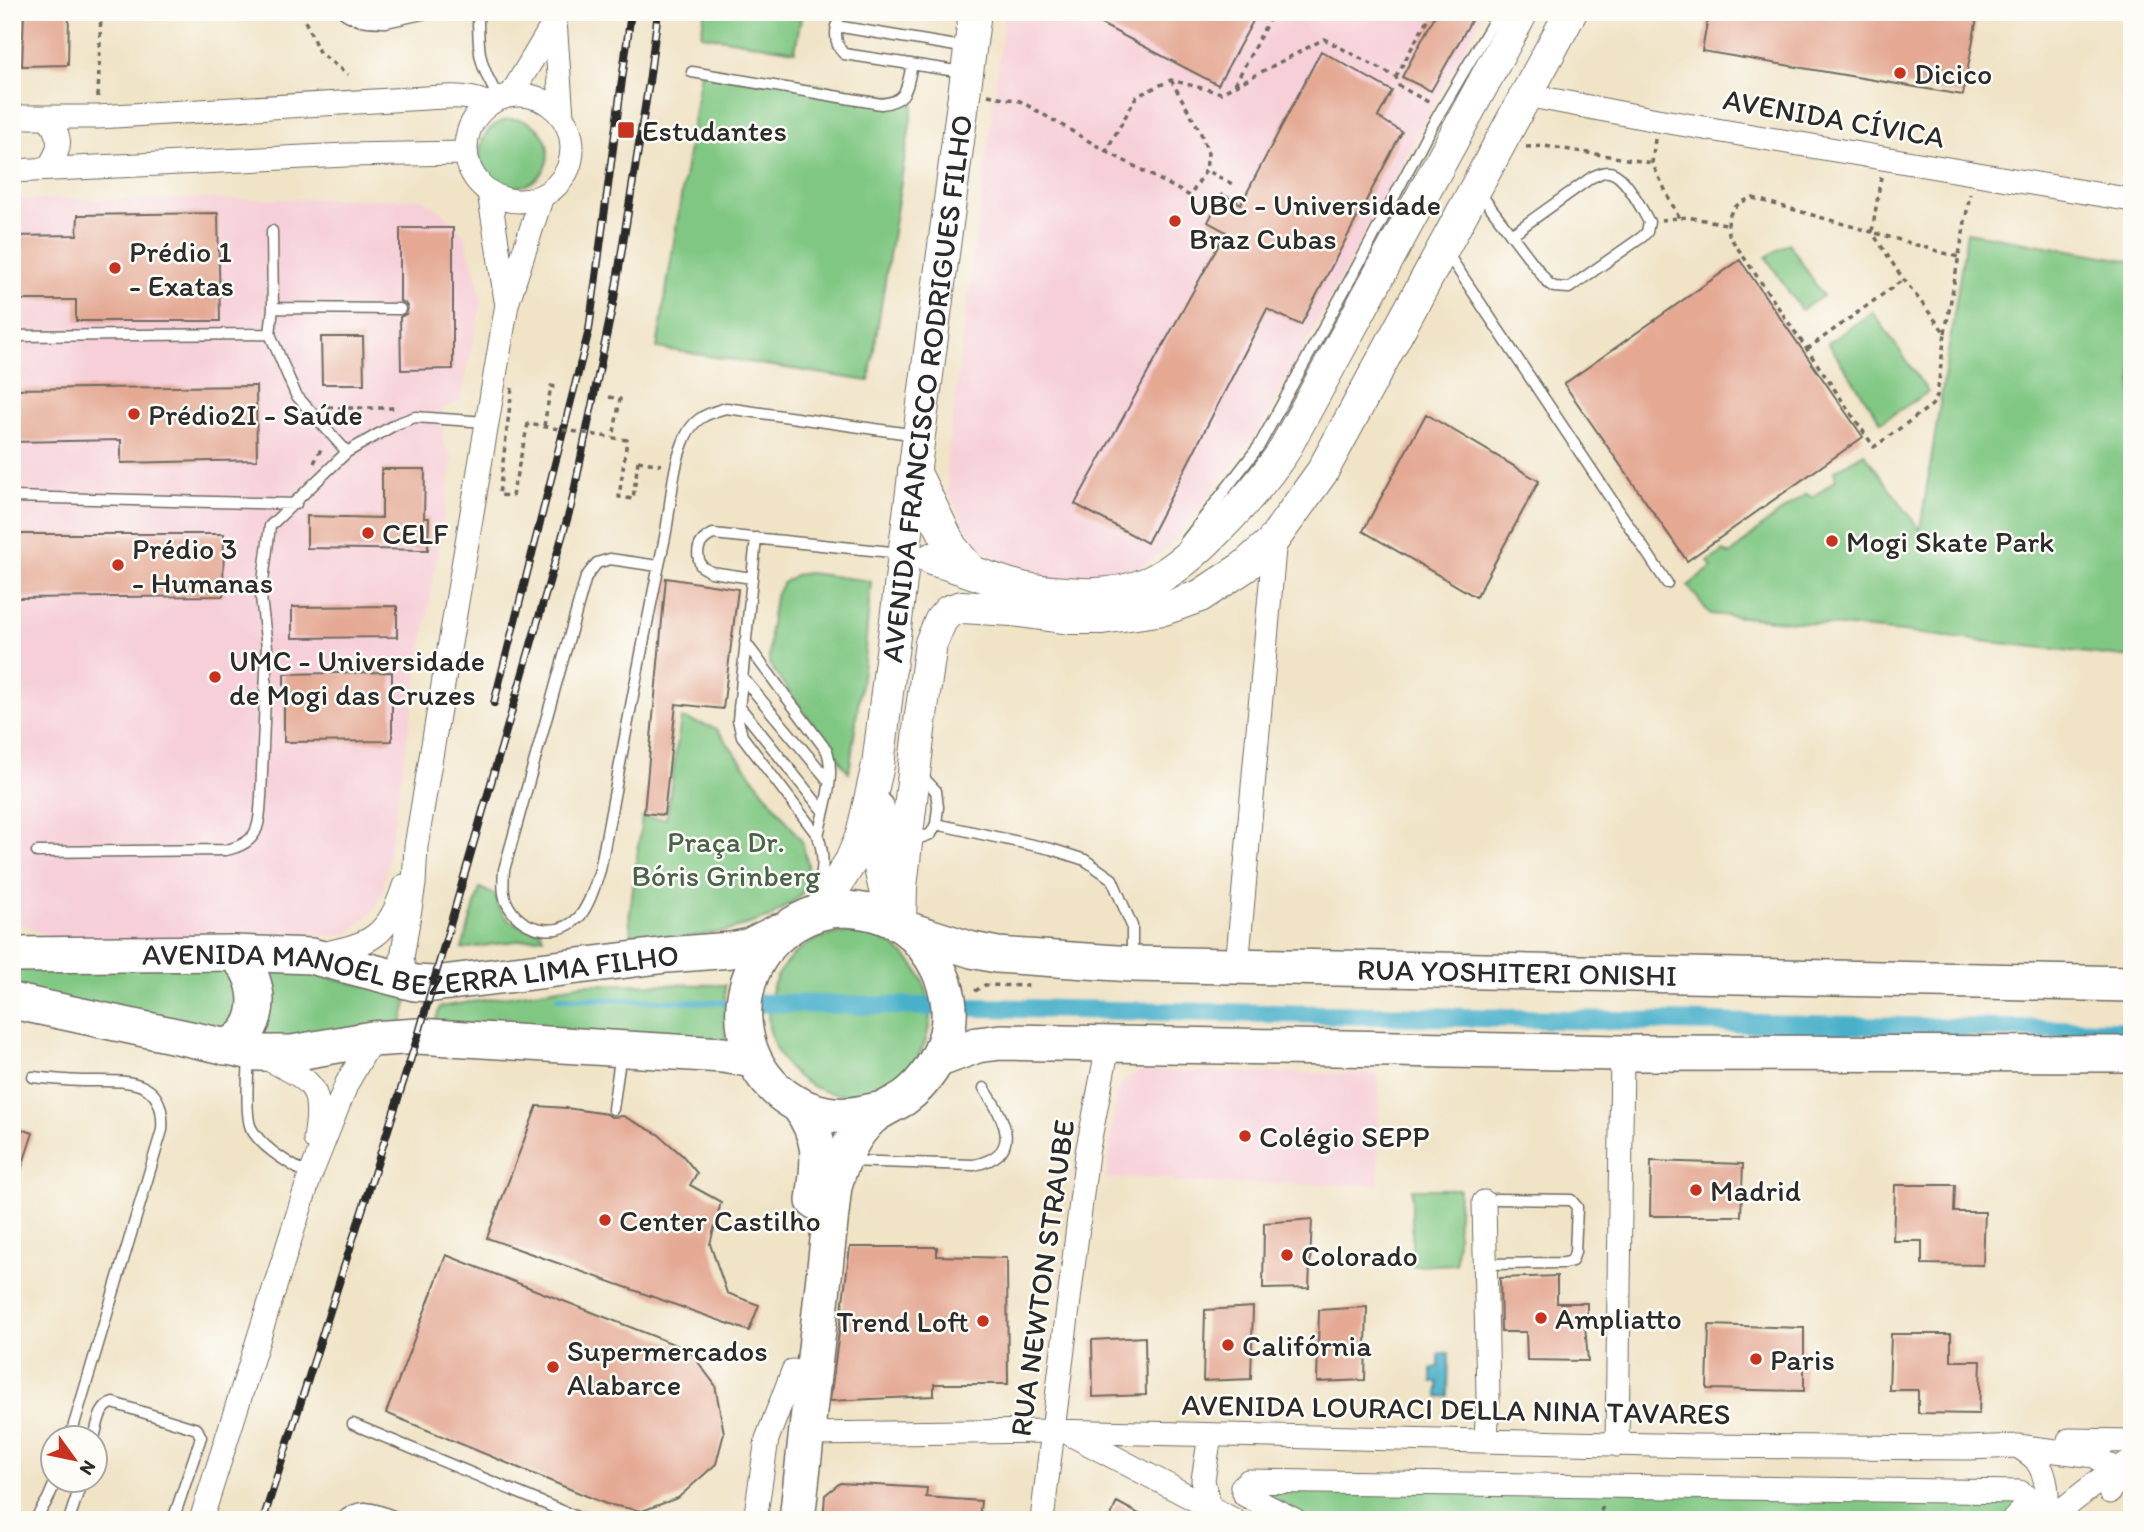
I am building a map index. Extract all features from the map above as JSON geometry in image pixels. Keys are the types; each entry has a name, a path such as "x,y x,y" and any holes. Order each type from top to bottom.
{"main road":[{"name":"AVENIDA FRANCISCO RODRIGUES FILHO","path":"835,909 863,910 900,924 929,950 943,976 949,1007 947,1033 937,1060 920,1083 904,1098 883,1108 845,1115 826,1114 798,1104 775,1088 754,1060 743,1028 744,993 756,961 777,935 810,916 835,909"},
{"name":"AVENIDA MANOEL BEZERRA LIMA FILHO","path":"12,955 233,953 311,956 415,983 434,984 667,955 731,950 751,946 810,916"},
{"name":"RUA YOSHITERI ONISHI","path":"900,924 972,950 997,955 1132,964 2132,984"},
{"path":"233,953 248,970 255,998 255,1015 249,1032 239,1042 244,1051"},
{"path":"12,1001 244,1051 292,1053 372,1038 418,1036 723,1055 754,1060"},
{"path":"937,1060 977,1045 1001,1042 1108,1046 1622,1053 2132,1054"},
{"name":"AVENIDA FRANCISCO RODRIGUES FILHO","path":"774,1520 819,1158 816,1134 798,1104"},
{"name":"AVENIDA FRANCISCO RODRIGUES FILHO","path":"797,1520 834,1186 841,1161 857,1134 883,1108"}],"street":[{"name":"AVENIDA FRANCISCO RODRIGUES FILHO","path":"810,916 851,861 862,835 918,557 914,471 975,12"},
{"path":"918,557 969,569 1019,587 1073,594 1111,594 1149,583 1188,559 1230,518 1522,12"},
{"path":"900,924 906,843 931,643 941,620 949,611 962,607 1070,618 1127,616 1164,609 1200,596 1244,566 1275,538 1317,480 1571,12"},
{"path":"555,17 562,116 570,133 572,151 567,169 557,185 542,196 515,201 501,198 477,181 469,168 467,135 475,117 499,99 555,17"},
{"path":"12,117 97,117 426,98 463,97 480,100 530,95 548,103 562,116"},
{"name":"AVENIDA CÍVICA","path":"1526,95 1657,120 2132,200"},
{"path":"48,117 59,138 57,155 48,168"},
{"path":"12,171 346,155 466,153"},
{"path":"489,192 507,304"},
{"path":"415,983 404,970 402,958 414,884 416,846 507,304 542,196"},
{"path":"1269,451 1302,465 1317,480"},
{"path":"914,471 951,547 969,569"},
{"path":"1237,967 1275,538"},
{"path":"918,557 949,586 949,611"},
{"name":"AVENIDA FRANCISCO RODRIGUES FILHO","path":"878,765 879,863 900,924"},
{"path":"311,956 350,948 384,929 398,906 416,846"},
{"path":"201,1520 310,1177 347,1083 372,1038"},
{"name":"RUA NEWTON STRAUBE","path":"1042,1520 1059,1431 1087,1153 1108,1046"},
{"path":"244,1051 306,1082 318,1100 310,1177"},
{"path":"1617,1445 1622,1053"},
{"path":"1486,1441 1488,1397 1485,1264 1490,1200"},
{"path":"755,1520 767,1439 793,1371"},
{"path":"1059,1431 1234,1520"},
{"name":"AVENIDA LOURACI DELLA NINA TAVARES","path":"807,1434 1059,1431 1617,1445 1968,1448 2018,1446"},
{"path":"1209,1507 1203,1480 1210,1435"},
{"path":"2018,1446 2036,1439 2132,1441"},
{"path":"2018,1446 2095,1456 2121,1476"},
{"path":"2018,1446 2036,1460 2045,1482 2049,1494 2048,1520"},
{"path":"2048,1520 2121,1476"},
{"path":"2058,1520 2068,1518 2121,1476"},
{"path":"1295,1520 1245,1494 1242,1487 1248,1481 2020,1492 2028,1498 2026,1507 2012,1520"}],"lane":[{"path":"344,12 350,17 363,20 430,12"},
{"path":"478,12 478,55 486,77 499,99"},
{"path":"840,12 836,26 838,48 844,54 968,71"},
{"path":"1269,451 1369,245 1426,136 1499,12"},
{"path":"836,26 968,71"},
{"path":"692,72 881,104 899,101 904,94 912,65"},
{"path":"1475,187 1511,235 1548,283 1561,289 1569,288 1642,237 1647,232 1649,222 1620,176 1605,172 1592,177 1511,235"},
{"path":"272,231 273,308 270,334 296,395 347,452"},
{"path":"1443,248 1667,583"},
{"path":"273,308 400,309"},
{"path":"12,336 270,334"},
{"path":"658,566 610,559 597,563 586,578 505,870 503,888 508,906 518,918 533,927 551,930 563,928 579,916 590,899 600,870 677,468 683,442 693,425 704,414 726,408 919,435"},
{"path":"37,852 226,850 242,847 249,842 256,832 261,796 267,647 261,597 270,526 296,504 347,452 396,424 415,417 486,422"},
{"path":"12,497 296,504"},
{"path":"752,578 711,572 701,566 698,547 704,538 713,534 918,557"},
{"path":"756,538 738,720 742,736 818,836 824,852 810,916"},
{"path":"745,642 827,751 830,759 829,781 818,836"},
{"path":"742,677 829,781"},
{"path":"739,706 822,811"},
{"path":"906,843 931,834 936,824 936,791 915,769"},
{"path":"936,824 1051,849 1085,860 1112,880 1132,926 1132,964"},
{"path":"612,1109 621,1049"},
{"path":"244,1051 252,1129 268,1147 310,1177"},
{"path":"33,1077 131,1081 151,1093 162,1108 162,1130 74,1424"},
{"path":"841,1161 878,1160 974,1165 991,1161 999,1154 1006,1140 999,1111 984,1088"},
{"path":"1485,1264 1564,1263 1572,1261 1575,1252 1577,1207 1571,1200 1490,1200"},
{"path":"98,1424 101,1412 108,1404 113,1403 197,1429 201,1437 173,1520"},
{"path":"353,1424 584,1520"},
{"path":"35,1520 50,1494"},
{"path":"69,1520 77,1494"},
{"path":"340,1520 360,1506 403,1520"}],"path":[{"path":"97,117 101,12"},
{"path":"301,12 319,52 348,75"},
{"path":"1234,86 1273,12"},
{"path":"1396,77 1431,12"},
{"path":"1106,151 1137,96 1171,80 1220,93 1324,39 1396,77 1399,86"},
{"path":"968,71 1190,196 1206,170 1208,153 1200,131 1171,80"},
{"path":"1657,120 1653,163 1679,218"},
{"path":"1497,148 1545,146 1653,163"},
{"path":"1884,158 1872,232 1903,279 1945,333"},
{"path":"1206,170 1236,186"},
{"path":"1958,257 1754,198 1747,199 1731,211 1726,224 1730,237 1874,447 1932,405 1937,396 1945,333 1973,173"},
{"path":"1649,222 1687,217 1726,224"},
{"path":"1807,349 1903,279"},
{"path":"544,426 551,386 560,388"},
{"path":"512,388 499,495 512,496 528,424 627,440 619,497 633,499 638,461 677,468"},
{"path":"609,397 620,399 612,438"},
{"path":"338,461 321,449 343,408 398,408"},
{"path":"975,999 975,989 985,985 1041,986"}],"shaded area":[{"name":"UBC - Universidade Braz Cubas","path":"1005,12 1484,12 1260,429 1170,546 1134,573 1067,586 1014,574 971,537 948,492 947,460"},
{"name":"UMC - Universidade de Mogi das Cruzes","path":"12,199 422,199 443,212 465,236 482,300 460,401 442,410 443,443 453,459 382,895 373,911 347,935 62,944 12,919"},
{"name":"Colégio SEPP","path":"1140,1071 1378,1074 1379,1185 1174,1183 1172,1177 1106,1179 1116,1096 1123,1080"}],"green space":[{"path":"705,12 802,12 795,51 701,35"},
{"path":"702,66 914,100 869,381 657,348"},
{"path":"507,119 521,119 533,124 543,134 548,153 543,172 533,182 521,187 507,187 495,182 485,172 480,160 480,146 485,134 495,124"},
{"path":"1967,232 2132,261 2132,658 1903,632 1710,614 1688,586 1712,567 1708,562 1724,551 1730,555 1766,523 1806,494 1813,497 1836,479 1834,471 1864,453 1920,530"},
{"path":"1789,243 1823,296 1801,310 1766,257"},
{"path":"1873,312 1928,392 1881,422 1828,343"},
{"path":"809,573 871,581 864,662 849,773 769,664 775,597 783,583 795,575"},
{"name":"Praça Dr. Bóris Grinberg","path":"681,718 716,728 801,840 808,864 807,887 798,898 770,917 728,931 680,938 632,934 629,920 642,817 666,819"},
{"path":"480,888 495,895 502,912 511,921 541,932 543,937 462,949"},
{"path":"849,933 880,939 907,956 924,983 930,1014 924,1045 907,1072 880,1089 849,1095 818,1089 791,1072 774,1045 768,1014 774,983 791,956 818,939"},
{"path":"261,963 409,995 402,1023 260,1041"},
{"path":"222,966 235,990 237,1017 219,1035 12,987 12,967"},
{"path":"584,984 725,985 725,1040 435,1022 440,1007"},
{"path":"1412,1189 1459,1189 1456,1264 1412,1266"},
{"path":"1233,1483 2028,1487 2024,1520 1286,1520"}],"water":[{"path":"1439,1353 1449,1353 1448,1396 1438,1397 1438,1382 1432,1382 1432,1368 1439,1367"}],"building":[{"path":"24,12 69,12 68,65 22,66"},
{"path":"1078,12 1258,12 1218,85"},
{"path":"1437,12 1476,12 1431,91 1402,77"},
{"name":"Dicico","path":"1709,12 1978,12 1963,95 1702,51"},
{"path":"1321,51 1392,91 1378,117 1402,132 1301,325 1267,309 1147,543 1075,504 1226,232 1208,222 1222,194 1241,204"},
{"name":"Prédio 1 - Exatas","path":"218,213 220,321 76,321 76,300 12,300 12,236 77,235 78,215"},
{"path":"400,228 453,228 453,369 401,370 400,317 406,314 408,308 400,301"},
{"path":"1740,260 1863,437 1687,561 1564,384"},
{"path":"321,337 363,337 364,384 322,384"},
{"name":"Prédio2I - Saúde","path":"256,386 257,460 121,463 121,440 12,442 12,389"},
{"path":"1426,414 1539,481 1476,597 1363,531"},
{"name":"CELF","path":"382,469 425,469 424,518 429,518 428,550 307,548 307,516 382,518"},
{"name":"Prédio 3 - Humanas","path":"12,534 224,534 223,596 12,598"},
{"path":"666,578 738,589 723,709 676,704 664,815 644,813"},
{"path":"397,606 397,637 292,638 292,607"},
{"path":"392,672 392,741 284,742 284,674"},
{"name":"Center Castilho","path":"537,1106 607,1114 611,1117 623,1116 658,1134 683,1156 697,1173 690,1185 721,1202 710,1244 727,1293 759,1305 749,1331 487,1238"},
{"path":"12,1126 33,1133 15,1188 12,1188"},
{"name":"Madrid","path":"1651,1161 1743,1164 1741,1216 1650,1216"},
{"path":"1895,1185 1955,1185 1954,1212 1985,1212 1983,1265 1922,1264 1922,1241 1893,1241"},
{"name":"Colorado","path":"1312,1219 1309,1288 1263,1289 1264,1223"},
{"path":"850,1247 937,1247 937,1256 1007,1258 1008,1384 934,1384 934,1396 830,1401"},
{"name":"Supermercados Alabarce","path":"446,1255 689,1350 715,1385 724,1433 716,1464 678,1498 642,1511 606,1504 386,1413"},
{"name":"Ampliatto","path":"1557,1276 1557,1303 1587,1303 1585,1325 1588,1361 1527,1360 1526,1332 1501,1332 1500,1278"},
{"name":"Califórnia","path":"1253,1307 1251,1379 1203,1381 1205,1310"},
{"path":"1367,1307 1365,1380 1317,1382 1319,1310"},
{"name":"Paris","path":"1709,1325 1804,1328 1804,1391 1707,1389"},
{"path":"1891,1334 1951,1334 1951,1361 1981,1361 1979,1414 1918,1413 1918,1390 1889,1390"},
{"path":"1145,1337 1146,1395 1093,1397 1092,1340"},
{"path":"840,1483 927,1488 926,1497 981,1501 979,1520 823,1520 825,1495"},
{"path":"1117,1502 1150,1520 1109,1520"}],"waterway":[{"path":"559,998 733,1003"},
{"path":"755,1003 2132,1031"}],"railway":[{"path":"494,703 589,330 631,12"},
{"path":"263,1520 418,1036 571,506 614,299 658,12"}],"place":[{"name":"Dicico","path":"1900,73"},
{"name":"Estudantes","path":"626,130"},
{"name":"UBC - Universidade Braz Cubas","path":"1175,221"},
{"name":"Prédio 1 - Exatas","path":"115,268"},
{"name":"Prédio2I - Saúde","path":"134,414"},
{"name":"CELF","path":"368,533"},
{"name":"Mogi Skate Park","path":"1832,541"},
{"name":"Prédio 3 - Humanas","path":"118,565"},
{"name":"UMC - Universidade de Mogi das Cruzes","path":"215,677"},
{"name":"Colégio SEPP","path":"1245,1136"},
{"name":"Madrid","path":"1696,1190"},
{"name":"Center Castilho","path":"605,1220"},
{"name":"Colorado","path":"1287,1255"},
{"name":"Ampliatto","path":"1541,1318"},
{"name":"Trend Loft","path":"983,1321"},
{"name":"Califórnia","path":"1228,1345"},
{"name":"Paris","path":"1756,1359"},
{"name":"Supermercados Alabarce","path":"553,1367"}]}
